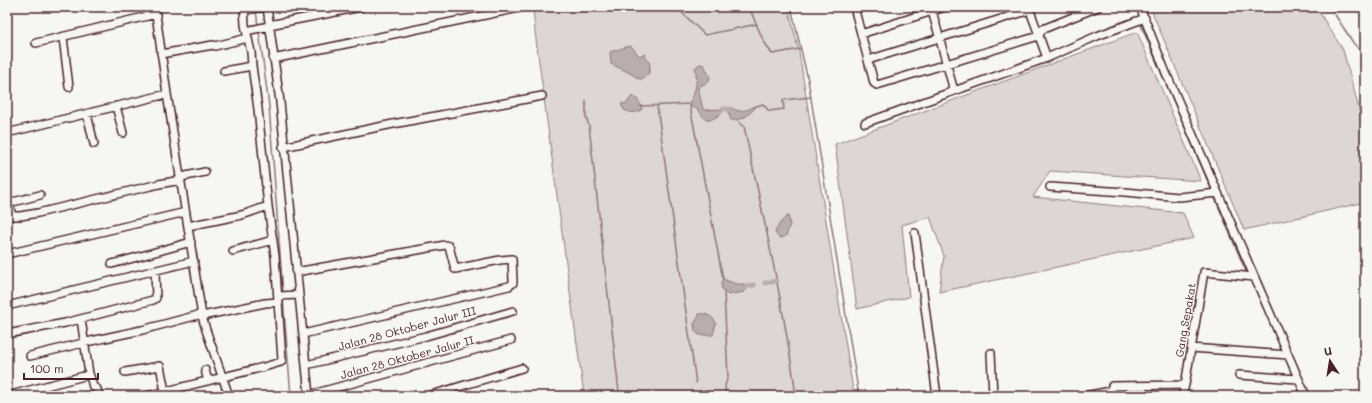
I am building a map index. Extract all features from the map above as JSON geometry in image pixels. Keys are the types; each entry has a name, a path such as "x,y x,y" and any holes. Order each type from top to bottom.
{"street":[{"path":"146,396 171,392 282,361 280,298 245,9 267,7 280,102 283,147 296,272 295,295 303,334 309,396"},
{"path":"161,54 214,45 261,28 361,7"},
{"path":"273,59 524,7"},
{"path":"854,7 874,83 877,85 1039,35 1043,29 1098,7"},
{"path":"861,34 931,9 945,7"},
{"path":"1140,7 1169,81 1306,396"},
{"path":"868,60 1014,15 1030,8 1047,58"},
{"path":"931,9 954,91"},
{"path":"36,43 63,37 155,11 202,315 229,396"},
{"path":"865,123 1047,58 1097,36 1145,18"},
{"path":"63,37 69,87"},
{"path":"224,71 252,66"},
{"path":"7,133 167,94"},
{"path":"283,147 346,133 542,96"},
{"path":"116,106 123,133"},
{"path":"87,114 94,144"},
{"path":"40,195 9,203 12,216 38,213 205,172"},
{"path":"1050,188 1131,192 1179,197 1218,193"},
{"path":"188,226 242,215 268,206"},
{"path":"7,254 186,212"},
{"path":"915,233 936,396"},
{"path":"233,251 273,240"},
{"path":"112,264 191,242"},
{"path":"296,272 445,245 449,248 455,269 512,259 513,283 509,286 303,334"},
{"path":"7,306 194,261"},
{"path":"7,334 81,319 154,299 156,293 155,271"},
{"name":"Gang Sepakat","path":"1182,396 1194,348 1204,272 1254,277"},
{"path":"30,356 202,315 265,303 295,295"},
{"name":"Jalan 28 Oktober Jalur III","path":"306,365 426,336 513,311"},
{"path":"81,319 90,372 88,374 93,386 97,389 99,396"},
{"name":"Jalan 28 Oktober Jalur II","path":"309,396 511,340"},
{"path":"1194,348 1288,355"},
{"path":"992,353 992,396"},
{"path":"125,372 160,366 171,392"},
{"path":"428,396 522,368"},
{"path":"205,370 208,381"},
{"path":"7,396 88,374"},
{"path":"1239,375 1298,380"},
{"path":"1084,396 1111,394 1112,386 1185,385"}],"shaded area":[{"path":"533,7 788,7 799,52 854,396 584,396 535,32"},
{"path":"1150,7 1316,7 1343,50 1365,131 1365,202 1244,230"},
{"path":"1137,32 1201,181 1050,171 1033,197 1183,213 1194,238 939,292 944,256 930,217 902,225 909,297 857,309 835,144"},
{"path":"629,46 632,47 639,56 644,54 650,64 649,73 642,79 639,79 611,64 610,52"},
{"path":"701,64 704,65 710,77 708,82 698,87 703,110 724,109 720,115 710,120 704,117 697,109 691,107 689,103 696,86 695,68"},
{"path":"632,96 638,101 642,109 640,111 631,112 624,110 621,104 627,103"},
{"path":"730,107 739,111 755,108 750,113 738,120 731,120 728,112"},
{"path":"788,215 790,224 786,236 782,238 778,237 775,232 780,223"},
{"path":"723,279 736,284 745,284 748,288 744,292 728,295 722,289 721,283"},
{"path":"699,314 707,315 715,321 716,323 713,335 699,335 695,331 694,324"}],"waterway":[{"path":"676,7 705,35 757,24"},
{"path":"749,7 763,40 772,54 800,49"},
{"path":"791,7 808,80 859,396"},
{"path":"1330,7 1354,44 1361,51 1365,65"},
{"path":"256,11 258,25"},
{"path":"1140,23 1212,191"},
{"path":"259,31 269,106 283,294"},
{"path":"754,107 763,104 769,111 784,109 783,100 811,97"},
{"path":"586,100 586,117 589,126 619,392 624,396"},
{"path":"641,106 690,104"},
{"path":"657,106 696,383"},
{"path":"690,106 723,279"},
{"path":"724,109 729,109"},
{"path":"739,121 741,125 744,126 773,261 796,396"},
{"path":"1214,196 1247,274"},
{"path":"765,283 776,281"},
{"path":"747,286 754,285"},
{"path":"724,291 728,377 725,385 726,396"},
{"path":"283,298 291,396"},
{"path":"1195,345 1200,317"}]}
